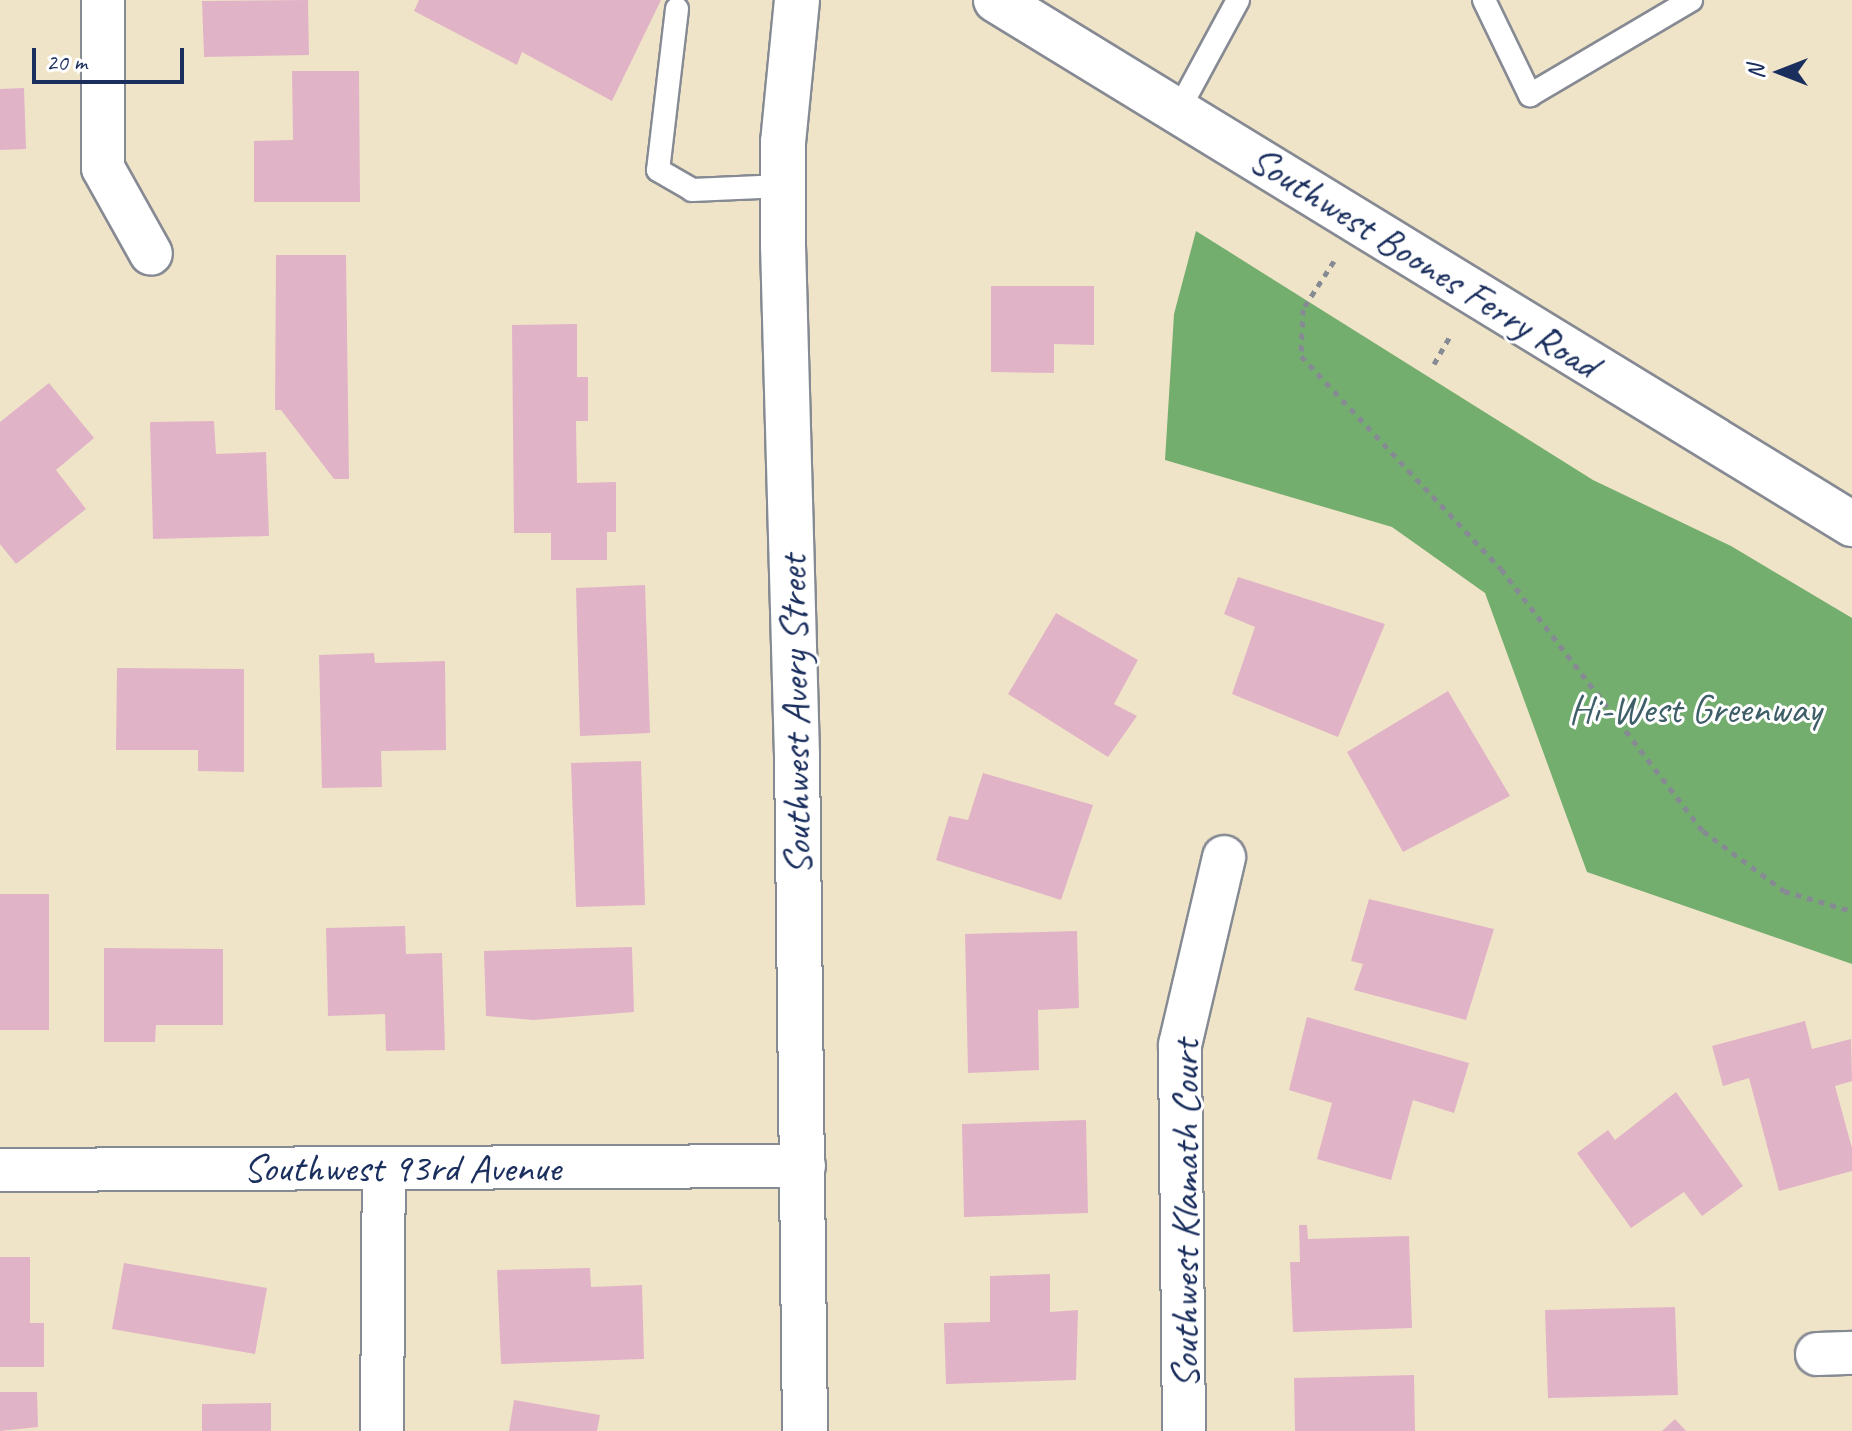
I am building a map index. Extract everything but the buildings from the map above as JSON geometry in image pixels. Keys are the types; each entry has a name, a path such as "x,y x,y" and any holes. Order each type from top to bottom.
{"main road":[{"name":"Southwest Avery Street","path":"797,0 783,186 804,1166 805,1431"},
{"name":"Southwest Boones Ferry Road","path":"996,0 1852,524"}],"street":[{"path":"103,0 103,168 151,254"},
{"name":"Southwest Klamath Court","path":"1184,1431 1180,1045 1224,857"},
{"name":"Southwest 93rd Avenue","path":"0,1170 804,1166"},
{"path":"382,1431 384,1169"}],"lane":[{"path":"1178,111 1238,0"},
{"path":"1484,0 1530,95 1691,0"},
{"path":"677,9 658,170 692,190 783,186"}],"path":[{"path":"1359,223 1303,309 1301,356 1501,569 1703,831 1784,891 1852,911"}],"green space":[{"name":"Hi-West Greenway","path":"1196,231 1593,480 1731,546 1852,618 1852,964 1587,872 1485,593 1392,527 1165,460 1174,314"}]}
